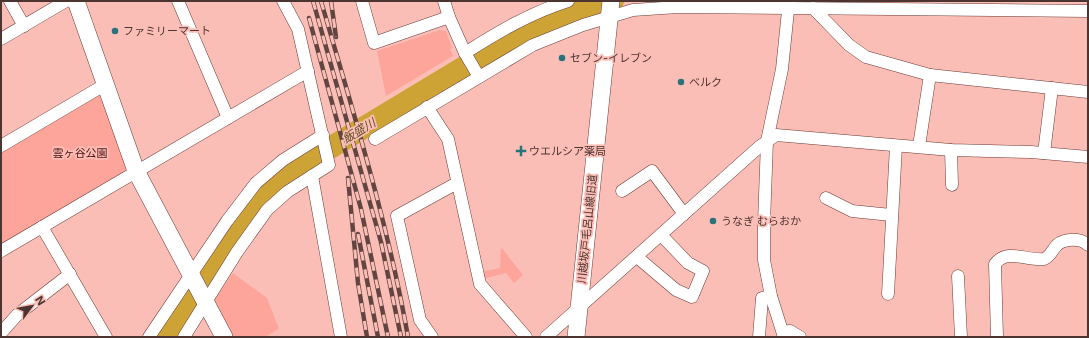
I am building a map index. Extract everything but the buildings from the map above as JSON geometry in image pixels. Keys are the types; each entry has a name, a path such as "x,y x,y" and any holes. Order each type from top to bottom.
{"street":[{"path":"10,1 24,26"},
{"path":"1,39 66,1"},
{"path":"76,1 136,171 224,337"},
{"path":"178,1 228,118"},
{"path":"184,337 205,301 237,252 267,210 287,192 329,165 298,29 283,1"},
{"path":"362,1 374,44 449,17"},
{"path":"444,1 449,17 465,53 479,76"},
{"path":"465,53 510,25 546,8 568,1"},
{"path":"789,5 782,69 767,141 764,260 771,296 784,334 790,331 800,337"},
{"path":"376,139 533,45 583,25 611,11 678,6 789,5 813,8 1088,11"},
{"path":"813,8 849,45 866,56 930,75 1001,81 1088,92"},
{"name":"川越坂戸毛呂山線旧道","path":"576,337 611,11"},
{"path":"1,251 308,71"},
{"path":"919,146 930,75"},
{"path":"1,146 106,84"},
{"path":"1044,152 1052,88"},
{"path":"427,108 448,139 480,284 526,337"},
{"path":"552,335 578,309 684,214 767,141 776,135 896,146 919,146 951,150 1044,152 1088,157"},
{"path":"150,337 256,182 283,160 323,138"},
{"path":"888,294 891,215 896,146"},
{"path":"951,150 952,185"},
{"path":"622,191 652,171 684,214"},
{"path":"312,176 341,337"},
{"path":"432,337 420,320 397,216 457,183"},
{"path":"826,198 852,211 891,215"},
{"path":"42,227 106,337"},
{"path":"636,257 676,290 692,297 702,271 688,263 661,235"},
{"path":"997,337 995,264 1000,258 1006,255 1044,259 1050,256 1057,245 1064,241 1084,241 1088,245"},
{"path":"1,333 17,315 70,274"},
{"path":"958,276 961,337"},
{"path":"759,337 762,298 771,296"}],"green space":[{"path":"440,30 446,31 453,56 386,96 377,51"},
{"name":"雲ヶ谷公園","path":"103,93 131,169 1,244 1,153"},
{"path":"501,247 523,275 514,283 506,273 483,279 481,272 500,268"},
{"path":"233,273 267,298 279,329 265,337 233,337 213,301"}],"waterway":[{"name":"飯盛川","path":"167,337 234,238 259,205 282,181 315,157 517,35 551,19 613,1"}],"railway":[{"path":"313,1 381,242 401,337"},
{"path":"321,1 380,210 400,294 408,337"},
{"path":"331,1 336,37"},
{"path":"309,18 361,209 388,337"},
{"path":"348,178 358,283 367,337"},
{"path":"358,234 378,337"}],"place":[{"name":"ファミリーマート","path":"115,31"},
{"name":"セブン-イレブン","path":"562,58"},
{"name":"ベルク","path":"681,82"},
{"name":"ウエルシア薬局","path":"521,151"},
{"name":"うなぎ むらおか","path":"713,221"}]}
